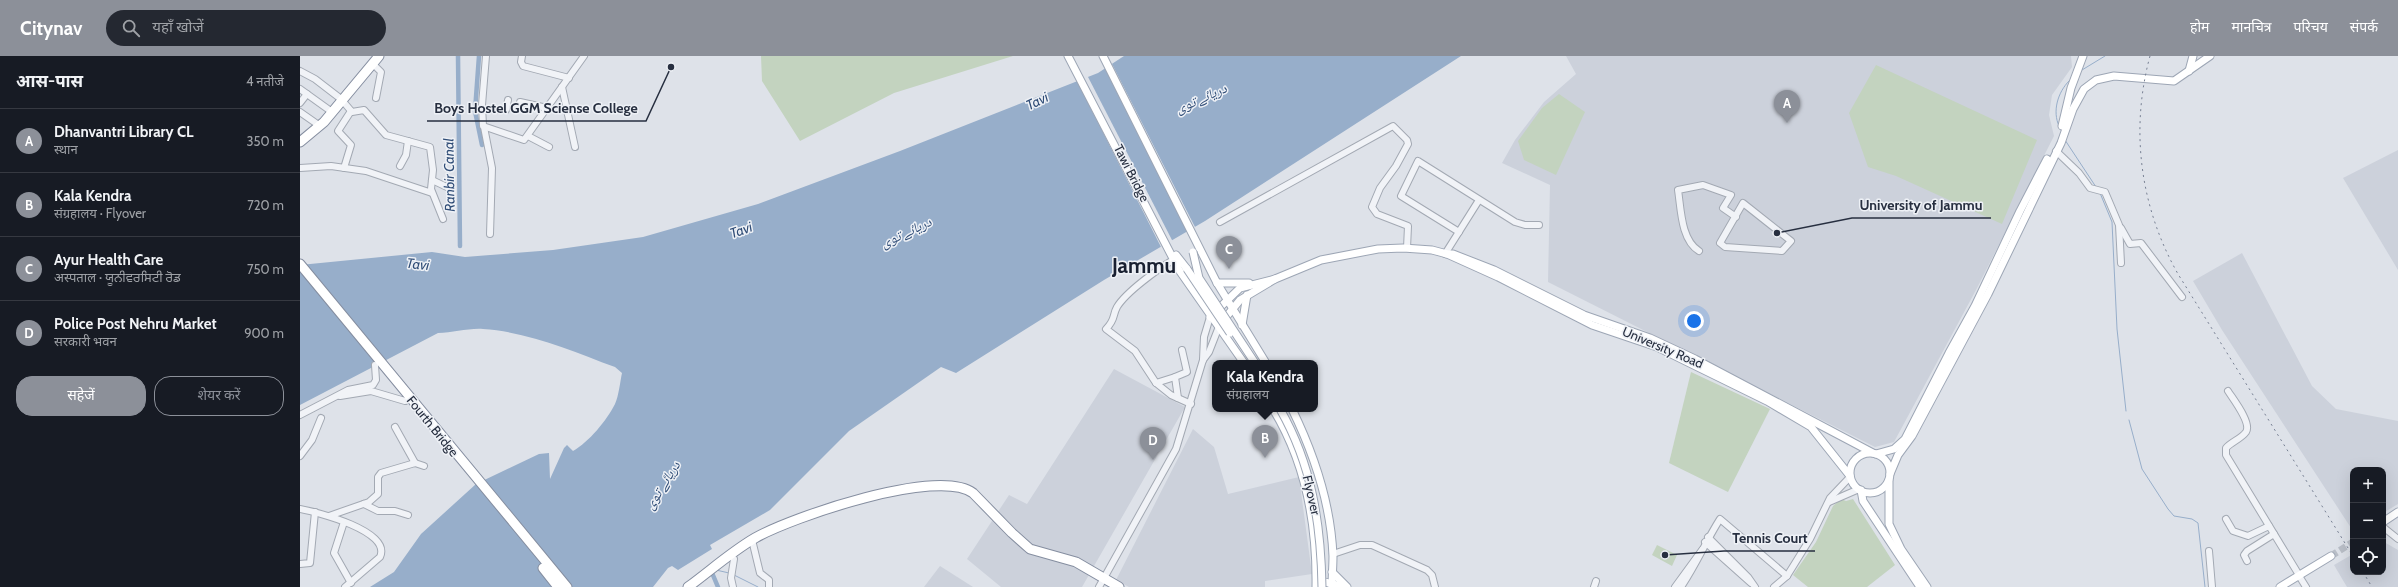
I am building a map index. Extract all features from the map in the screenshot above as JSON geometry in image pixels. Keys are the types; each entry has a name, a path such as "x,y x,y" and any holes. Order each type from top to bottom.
{"highway":[{"path":"300,142 320,126 332,112 347,107 376,62"},
{"name":"Fourth Bridge","path":"300,264 405,401 567,587"},
{"name":"Fourth Bridge","path":"300,273 473,480 558,587"},
{"path":"696,587 728,561 748,542 766,532 843,503 900,490 959,487 974,493 1003,525 1030,549 1076,562 1103,584"},
{"path":"688,587 753,544 800,523 864,502 905,495 961,492 970,495 1008,535 1026,551 1070,566 1103,584 1119,587"}],"main road":[{"path":"1068,56 1075,66"},
{"path":"1073,56 1075,66"},
{"path":"2079,56 2079,64"},
{"path":"2067,119 2074,81 2083,56"},
{"path":"2186,74 2192,65 2193,56"},
{"path":"2074,81 2083,86 2101,78 2114,76 2169,82 2186,74 2210,56"},
{"path":"1104,57 1195,236 1217,283 1252,343 1264,360"},
{"name":"Tawi Bridge","path":"1075,66 1174,258"},
{"path":"1860,490 1876,492 1882,488 1889,477 1898,455 1912,436 1988,294 2056,151 2067,119 2078,98 2088,85"},
{"path":"1920,587 1864,500 1860,490 1850,477 1850,468 1855,459 1865,454 1894,449 1905,440 1949,353 1975,306 2020,211 2059,142"},
{"path":"1195,236 1194,252 1199,278 1253,360"},
{"name":"University Road","path":"1274,279 1314,262 1368,250 1407,248 1427,249 1446,254 1453,254 1494,270 1584,315 1655,340 1810,422 1875,453"},
{"path":"1174,258 1187,269 1248,360"},
{"path":"1174,258 1210,317 1242,360"},
{"path":"1210,317 1240,288 1274,279"},
{"path":"1218,329 1232,309 1247,295 1269,284 1274,279"},
{"path":"1217,283 1260,282"},
{"path":"1242,325 1247,295"},
{"path":"1229,342 1228,332 1237,328 1247,340 1252,343"},
{"path":"1275,412 1291,443 1308,494 1315,544 1316,584 1346,587"},
{"name":"Flyover","path":"1282,412 1296,441 1314,493 1321,551 1322,587"},
{"name":"Flyover","path":"1285,412 1299,440 1317,492 1325,551 1325,587"},
{"path":"1293,412 1311,451 1323,491 1333,554 1332,585"},
{"name":"University Road","path":"1810,422 1850,477"},
{"path":"1875,453 1887,462 1889,477 1889,524 1901,549 1927,587"},
{"path":"2386,520 2398,512"},
{"path":"2386,525 2398,518"},
{"path":"2280,587 2300,577 2332,557"},
{"path":"1332,572 1346,587"},
{"path":"2288,587 2300,577"}],"street":[{"path":"486,56 482,109 492,169 490,234"},
{"path":"522,56 521,62 523,66 569,78"},
{"path":"484,127 522,140 528,136 584,56"},
{"path":"376,62 376,98"},
{"path":"300,71 315,79 354,113 364,110 381,132 389,137 430,148 432,193 443,219"},
{"path":"562,87 575,147"},
{"path":"300,89 332,112"},
{"path":"300,103 307,94"},
{"path":"482,109 506,110 508,100"},
{"path":"520,102 547,108"},
{"path":"344,168 351,145 338,131 347,107"},
{"path":"300,112 320,126"},
{"path":"1220,222 1391,126 1407,140 1408,144 1396,166 1380,188 1372,207 1377,214 1408,226 1407,248"},
{"path":"528,136 549,147"},
{"path":"400,166 406,155 408,141"},
{"path":"2056,151 2079,173 2090,188 2105,192 2119,225 2130,244 2141,243 2182,297"},
{"path":"1459,232 1401,196 1418,162 1520,224 1539,225"},
{"path":"300,168 344,168 366,171 432,193"},
{"path":"432,180 451,189"},
{"path":"1699,251 1692,247 1686,234 1678,190 1704,184 1731,195 1723,208 1736,216"},
{"path":"1446,254 1479,200"},
{"path":"1743,203 1791,241 1782,251 1725,247 1720,243 1736,216 1743,203"},
{"path":"2119,225 2121,263"},
{"path":"1174,258 1150,275 1120,304 1113,322 1106,329 1135,352 1156,383 1178,398 1190,404"},
{"path":"1103,584 1176,449 1202,360 1204,337 1210,317"},
{"path":"1202,360 1209,352 1218,329"},
{"path":"1156,383 1187,372 1182,350"},
{"path":"300,415 348,390 374,384 376,380 375,362"},
{"path":"1176,377 1178,398"},
{"path":"331,399 368,391 405,401"},
{"path":"2228,391 2245,420 2247,429 2245,434 2228,445 2225,452 2235,472 2306,587"},
{"path":"300,456 312,440 321,418"},
{"path":"395,427 415,464"},
{"path":"329,516 372,500 378,494 378,477 381,473 415,464 424,466"},
{"path":"1774,587 1787,576 1810,539 1829,502 1850,477"},
{"path":"1829,502 1860,490"},
{"path":"364,504 380,512 395,510 408,515"},
{"path":"300,509 329,516 344,522 376,538 382,552 380,557 348,585 334,556 344,522"},
{"path":"300,564 310,564 315,512"},
{"path":"1680,586 1720,519 1787,576"},
{"path":"2226,519 2233,531 2248,536 2269,526"},
{"path":"2386,529 2398,539"},
{"path":"2247,561 2244,555 2246,551 2274,534"},
{"path":"1707,539 1755,586"},
{"path":"753,544 760,573 769,580 769,587"},
{"path":"1333,554 1360,545 1376,546 1427,570 1432,575 1435,587"},
{"path":"2209,551 2212,587"},
{"path":"728,561 733,587"}],"shaded area":[{"path":"1566,56 2071,56 2072,67 2052,95 2049,115 2054,136 1976,290 1894,442 1875,447 1548,282 1550,185 1502,163 1515,140 1544,102 1576,74"},
{"path":"2398,150 2398,270 2343,178"},
{"path":"2242,253 2312,386 2336,409 2398,421 2398,504 2386,511 2386,467 2350,467 2350,526 2222,330 2193,281"},
{"path":"1114,369 1185,407 1082,587 1001,587 967,559 1009,495 1027,504"},
{"path":"1193,429 1214,447 1228,494 1299,477 1312,574 1265,581 1265,587 1129,587 1116,580"},
{"path":"2386,543 2398,550 2398,587 2347,587 2334,565 2350,556 2350,575 2386,575"},
{"path":"940,566 973,587 924,587"}],"green space":[{"path":"761,56 1013,56 894,93 800,141 762,81"},
{"path":"1876,65 2037,140 2002,224 1896,176 1868,167 1849,113"},
{"path":"1559,94 1585,112 1556,175 1524,160 1518,141 1542,108"},
{"path":"1691,372 1770,409 1728,492 1669,463"},
{"path":"1841,499 1846,501 1853,499 1895,565 1867,587 1808,587 1793,575 1816,542 1833,506"},
{"path":"1657,545 1677,555 1672,566 1652,555"}],"water":[{"path":"1124,56 1461,56 1205,221 1104,280 956,373 941,367 849,431 770,510 710,545 712,549 678,570 672,566 668,568 653,587 370,587 394,572 421,534 476,484 539,454 549,453 550,479 564,448 567,445 573,451 579,447 597,430 612,410 618,393 622,373 615,367 534,338 500,331 472,329 438,333 300,405 300,265 432,252 465,257 553,250 643,237 758,204 900,151 1098,73"}],"pier":[{"path":"1111,62 1196,229 1189,233 1105,66"},
{"path":"1087,75 1173,242 1162,249 1076,79"}],"waterway":[{"name":"Ranbir Canal","path":"458,56 460,246"},
{"name":"Ranbir Canal","path":"479,56 475,111 482,145"},
{"path":"2082,70 2105,56"},
{"path":"2059,126 2056,114 2057,102 2065,85 2069,81"},
{"path":"2065,140 2096,187"},
{"path":"2100,193 2112,222 2117,329 2126,411"},
{"path":"2129,420 2142,469 2168,509 2174,516 2192,519 2198,523 2205,587"},
{"path":"710,568 718,587"},
{"path":"716,570 729,573"},
{"path":"734,575 758,587"}],"tunnel":[{"path":"2331,556 2350,544"}],"railway":[{"path":"2150,56 2144,84 2141,112 2140,140 2142,168 2147,195 2165,248 2178,274 2350,551"},
{"path":"2365,575 2372,587"}],"place":[{"name":"Boys Hostel GGM Sciense College","path":"671,67"},
{"name":"Dhanvantri Library CL","path":"1787,123"},
{"name":"University of Jammu","path":"1777,233"},
{"name":"Ayur Health Care","path":"1229,269"},
{"name":"Kala Kendra","path":"1265,458"},
{"name":"Police Post Nehru Market","path":"1153,460"},
{"name":"Tennis Court","path":"1665,555"}],"district":[{"name":"Jammu","path":"1144,265"}],"water label":[{"name":"دریائے توی","path":"1201,98"},
{"name":"Tavi","path":"1037,101"},
{"name":"Tavi","path":"741,230"},
{"name":"دریائے توی","path":"906,232"},
{"name":"Tavi","path":"418,264"},
{"name":"دریائے توی","path":"662,485"}]}
